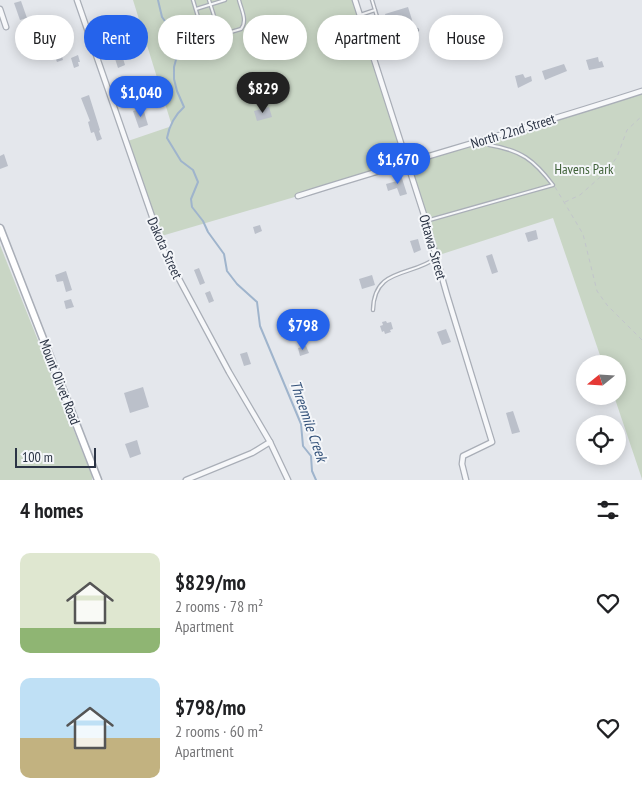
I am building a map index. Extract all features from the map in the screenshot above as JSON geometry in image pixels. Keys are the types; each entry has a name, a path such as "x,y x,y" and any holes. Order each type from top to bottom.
{"street":[{"name":"Dakota Street","path":"77,0 164,251 229,372 270,442 288,480"},
{"name":"Ottawa Street","path":"355,0 360,15"},
{"path":"0,9 6,27"},
{"name":"Ottawa Street","path":"374,60 426,222 492,442 463,456 462,464 466,480"},
{"name":"North 22nd Street","path":"298,196 642,91"},
{"name":"Mount Olivet Road","path":"0,228 98,480"},
{"path":"186,480 252,453 270,442"}],"lane":[{"path":"193,0 198,15"},
{"path":"209,0 214,15"},
{"path":"196,9 226,0"},
{"path":"233,31 241,29 245,21 239,0"},
{"path":"372,0 377,15"},
{"path":"360,15 375,10"},
{"path":"426,222 553,185 532,161 518,152 489,145 486,140"},
{"path":"373,310 375,295 386,280 395,274 428,264 436,258"}],"path":[{"path":"564,202 580,195 607,171 617,157 627,130 642,116"},
{"path":"553,185 583,234 597,291 607,305 642,340"}],"green space":[{"path":"133,0 355,0 360,15 317,15 317,60 374,60 406,162 158,237 125,142 172,126 148,48 148,15 138,15"},
{"name":"Havens Park","path":"642,91 642,479 626,432 626,415 620,415 617,405 626,405 626,355 600,355 553,218 436,256 406,162"},
{"path":"0,245 92,476 92,480 0,480"}],"building":[{"path":"21,1 26,15 18,15 14,3"},
{"path":"408,7 410,15 385,15"},
{"path":"78,55 80,62 78,62 79,66 74,68 72,60 74,60 74,57"},
{"path":"598,57 599,62 602,61 604,67 589,70 586,60"},
{"path":"115,60 124,60 125,65 118,68"},
{"path":"564,64 567,71 545,80 542,71"},
{"path":"523,74 525,78 531,76 532,81 518,88 515,76"},
{"path":"130,79 134,93 127,95 123,82"},
{"path":"89,95 102,139 97,141 94,132 91,133 88,122 90,121 81,98"},
{"path":"269,107 272,117 257,121 254,111"},
{"path":"143,108 148,125 139,128 133,111"},
{"path":"4,154 8,166 0,169 0,156"},
{"path":"400,172 407,194 400,196 397,188 388,191 386,184 397,181 395,174"},
{"path":"260,225 262,231 255,234 253,227"},
{"path":"536,230 538,239 528,242 525,233"},
{"path":"418,239 421,250 414,253 410,241"},
{"path":"492,254 498,272 492,274 486,256"},
{"path":"199,268 205,283 200,285 194,270"},
{"path":"66,271 72,290 66,292 63,281 57,282 55,275"},
{"path":"372,275 375,285 362,289 359,279"},
{"path":"210,291 214,301 209,303 205,293"},
{"path":"71,299 74,307 66,309 64,301"},
{"path":"386,321 387,323 391,322 393,329 385,334 380,326 383,325 382,322"},
{"path":"446,329 451,342 442,345 437,332"},
{"path":"306,346 309,353 300,356 298,348"},
{"path":"247,352 251,364 244,366 240,354"},
{"path":"143,387 149,407 130,413 124,393"},
{"path":"513,411 520,432 512,434 506,413"},
{"path":"137,440 141,454 130,458 125,444"}],"waterway":[{"name":"Threemile Creek","path":"158,0 162,17 180,45 174,67 174,79 184,107 173,121 167,138 181,161 193,170 198,182 191,199 192,207 224,254 227,271 237,284 257,302 260,326 301,424 303,446 311,456 312,471 316,480"}]}
